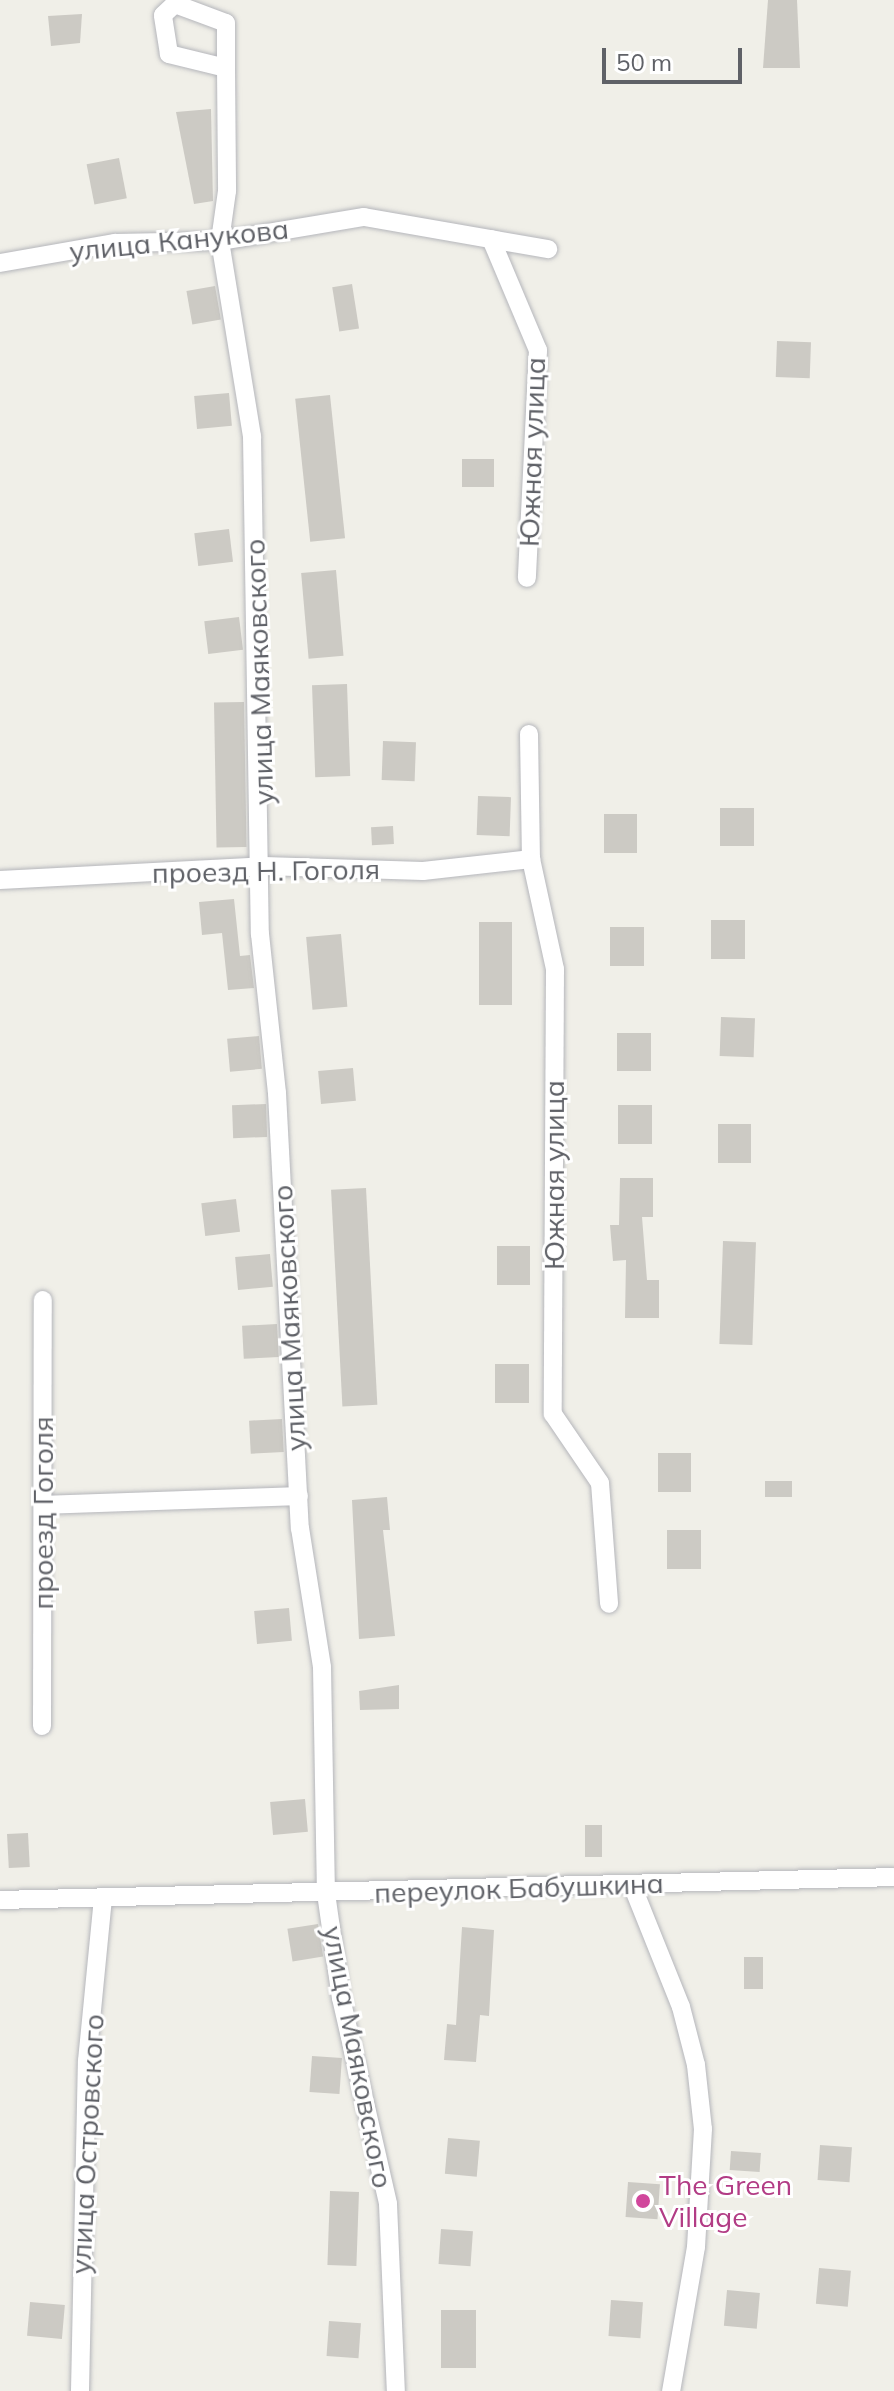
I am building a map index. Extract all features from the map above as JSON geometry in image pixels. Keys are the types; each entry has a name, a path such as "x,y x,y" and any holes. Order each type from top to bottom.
{"street":[{"name":"улица Маяковского","path":"226,68 227,191 220,241 252,436 264,866 260,934 277,1093 299,1496 322,1667 326,1893 341,1998 388,2204 396,2391"},
{"name":"улица Канукова","path":"0,263 115,243 220,241 364,217 548,249"},
{"name":"Южная улица","path":"491,239 538,350 527,578"},
{"name":"Южная улица","path":"529,734 531,859 555,969 553,1414 600,1483 609,1604"},
{"name":"проезд Н. Гоголя","path":"0,880 264,866 423,871 531,859"},
{"name":"проезд Гоголя","path":"42,1726 43,1300"},
{"path":"43,1505 299,1496"},
{"name":"переулок Бабушкина","path":"0,1900 894,1877"},
{"path":"632,1885 681,2007 696,2065 703,2129 696,2247 671,2391"},
{"name":"улица Островского","path":"80,2391 87,2061 103,1898"}],"building":[{"path":"768,0 797,0 800,68 763,68"},
{"path":"82,14 80,43 51,46 48,16"},
{"path":"211,109 213,201 194,204 176,112"},
{"path":"119,158 127,198 94,205 87,164"},
{"path":"352,284 359,328 339,332 332,287"},
{"path":"215,286 221,319 192,325 186,291"},
{"path":"777,341 811,342 810,378 776,377"},
{"path":"229,393 232,426 197,429 194,396"},
{"path":"330,395 345,538 310,542 295,399"},
{"path":"462,459 494,459 494,487 462,487"},
{"path":"229,529 233,562 198,566 194,533"},
{"path":"336,570 343,656 309,659 301,573"},
{"path":"239,617 243,650 208,654 204,621"},
{"path":"347,684 350,776 315,777 312,685"},
{"path":"244,702 247,847 217,848 214,703"},
{"path":"383,741 416,742 415,781 382,780"},
{"path":"478,796 511,797 510,836 477,835"},
{"path":"720,808 754,808 754,846 720,846"},
{"path":"604,814 637,814 637,853 604,853"},
{"path":"393,826 394,844 372,845 371,827"},
{"path":"234,899 240,956 250,955 254,988 228,990 222,933 202,935 199,902"},
{"path":"711,920 745,920 745,959 711,959"},
{"path":"479,922 512,922 512,1005 479,1005"},
{"path":"610,927 644,927 644,966 610,966"},
{"path":"341,934 347,1007 312,1010 306,937"},
{"path":"721,1017 755,1018 754,1057 720,1056"},
{"path":"617,1033 651,1033 651,1071 617,1071"},
{"path":"259,1036 262,1069 230,1072 227,1039"},
{"path":"353,1068 356,1101 321,1104 318,1071"},
{"path":"266,1104 267,1137 233,1138 232,1105"},
{"path":"618,1105 652,1105 652,1144 618,1144"},
{"path":"718,1124 751,1124 751,1163 718,1163"},
{"path":"620,1178 653,1178 653,1217 642,1217 647,1280 659,1280 659,1318 625,1318 626,1260 613,1261 610,1225 619,1225"},
{"path":"366,1188 377,1405 342,1407 331,1190"},
{"path":"236,1199 240,1232 205,1236 201,1203"},
{"path":"723,1241 756,1242 752,1345 719,1344"},
{"path":"497,1246 530,1246 530,1285 497,1285"},
{"path":"270,1254 273,1287 238,1290 235,1257"},
{"path":"277,1324 279,1357 244,1359 242,1326"},
{"path":"495,1364 529,1364 529,1403 495,1403"},
{"path":"282,1419 284,1452 251,1454 249,1421"},
{"path":"658,1453 691,1453 691,1492 658,1492"},
{"path":"765,1481 792,1481 792,1497 765,1497"},
{"path":"387,1497 390,1530 383,1530 395,1636 359,1639 352,1500"},
{"path":"667,1530 701,1530 701,1569 667,1569"},
{"path":"289,1608 292,1641 257,1644 254,1611"},
{"path":"399,1685 399,1709 360,1710 359,1691"},
{"path":"305,1799 308,1832 273,1835 270,1802"},
{"path":"585,1825 602,1825 602,1857 585,1857"},
{"path":"28,1833 30,1867 9,1868 7,1834"},
{"path":"318,1924 323,1957 293,1961 287,1929"},
{"path":"462,1927 494,1930 489,2016 480,2015 476,2062 444,2060 447,2024 456,2025"},
{"path":"744,1957 763,1957 763,1989 744,1989"},
{"path":"312,2056 342,2058 339,2094 309,2092"},
{"path":"448,2138 480,2141 477,2177 445,2174"},
{"path":"820,2145 852,2147 849,2182 818,2180"},
{"path":"731,2151 761,2153 760,2172 730,2170"},
{"name":"The Green Village","path":"628,2182 660,2184 657,2219 626,2217"},
{"path":"330,2191 359,2192 356,2266 327,2265"},
{"path":"441,2229 473,2231 470,2266 439,2264"},
{"path":"819,2268 851,2271 848,2307 816,2304"},
{"path":"727,2290 760,2293 757,2329 724,2326"},
{"path":"611,2300 643,2302 640,2338 608,2336"},
{"path":"30,2302 65,2305 62,2339 27,2336"},
{"path":"441,2310 476,2310 476,2368 441,2368"},
{"path":"329,2321 361,2323 358,2358 327,2356"}],"place":[{"name":"The Green Village","path":"643,2201"}]}
